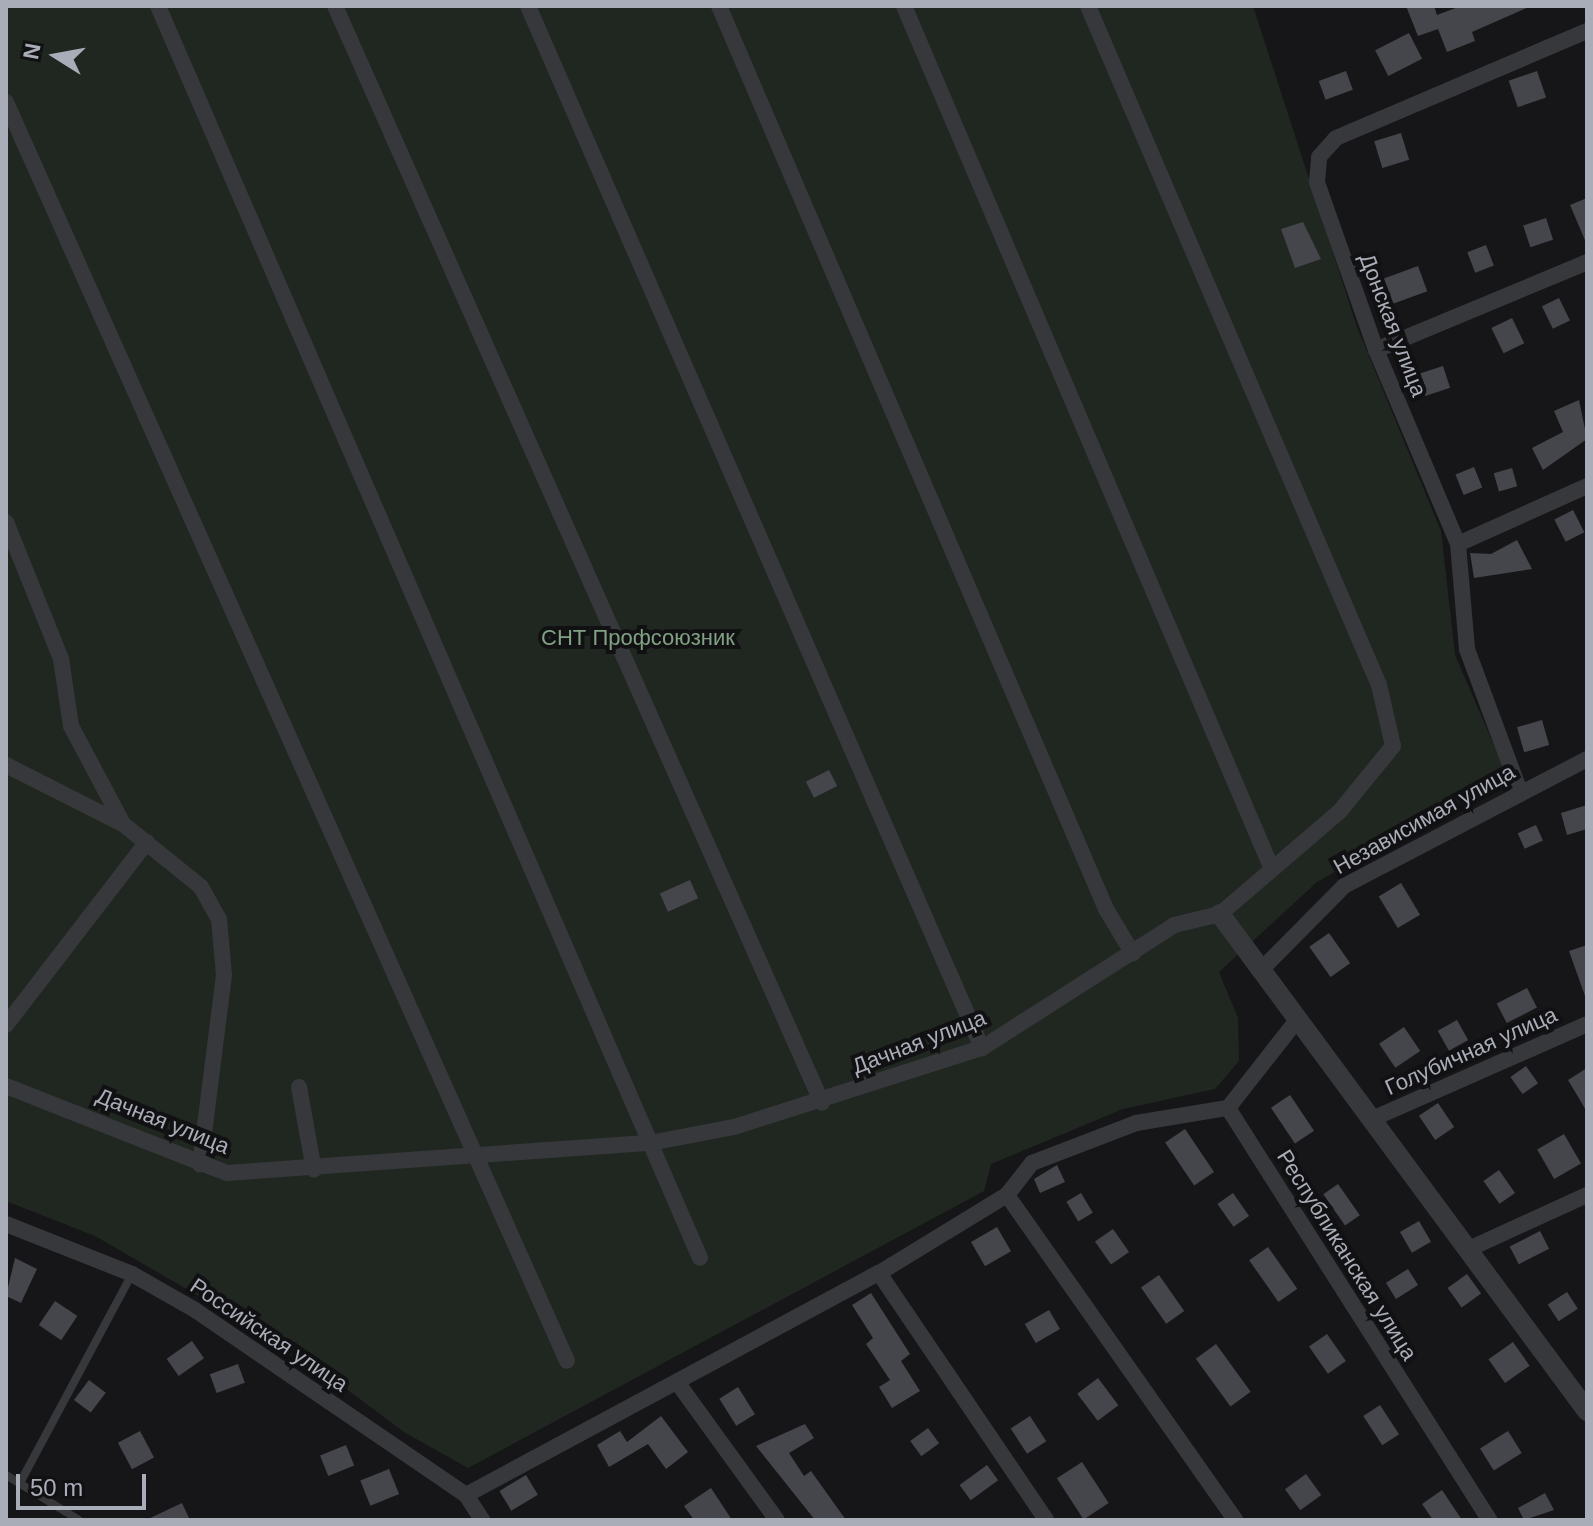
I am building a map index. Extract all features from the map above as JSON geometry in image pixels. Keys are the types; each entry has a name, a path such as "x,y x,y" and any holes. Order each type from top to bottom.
{"street":[{"path":"158,6 700,1258"},
{"path":"335,6 822,1103"},
{"path":"528,6 982,1048"},
{"path":"719,6 1099,895 1133,954"},
{"path":"904,6 1271,867"},
{"path":"1088,6 1394,733 1378,772 1220,914 1471,1248 1587,1411"},
{"name":"Донская улица","path":"1519,789 1467,649 1458,544 1376,350 1317,182 1319,157 1336,138 1587,31"},
{"path":"6,102 567,1361"},
{"path":"1376,350 1587,262"},
{"path":"1458,544 1587,486"},
{"path":"6,522 61,659 71,726 123,824"},
{"name":"Независимая улица","path":"1261,970 1344,886 1519,789 1587,759"},
{"path":"6,765 123,824 201,887 219,919 224,975 200,1164"},
{"path":"6,1025 147,842"},
{"name":"Дачная улица","path":"6,1086 227,1173 314,1170 650,1143 822,1103 982,1048 1174,925 1220,914"},
{"path":"466,1495 879,1273 1007,1195 1032,1163 1136,1123 1228,1108 1297,1020"},
{"name":"Голубичная улица","path":"1372,1119 1587,1024"},
{"path":"299,1087 314,1170"},
{"name":"Республиканская улица","path":"1228,1108 1489,1520"},
{"path":"1007,1195 1235,1520"},
{"path":"1471,1248 1587,1195"},
{"name":"Российская улица","path":"6,1224 132,1274 466,1495 482,1520"},
{"path":"879,1273 1046,1520"},
{"path":"677,1382 777,1520"}],"lane":[{"path":"21,1481 132,1274"},
{"path":"6,1475 21,1481 79,1520"}],"green space":[{"name":"СНТ Профсоюзник","path":"6,6 1253,6 1357,327 1441,531 1455,655 1507,775 1317,882 1219,972 1238,1018 1239,1061 1215,1089 1123,1109 991,1164 984,1191 468,1468 404,1432 301,1355 95,1236 6,1201"}],"building":[{"path":"1406,6 1434,6 1437,15 1461,6 1531,6 1472,32 1475,41 1447,52 1438,29 1418,36"},
{"path":"1409,33 1422,59 1388,76 1375,50"},
{"path":"1346,71 1353,90 1326,100 1319,81"},
{"path":"1537,71 1546,97 1518,107 1509,81"},
{"path":"1401,133 1409,160 1382,168 1374,141"},
{"path":"1587,198 1587,245 1570,205"},
{"path":"1546,218 1553,240 1530,247 1523,225"},
{"path":"1303,222 1321,259 1295,268 1281,229"},
{"path":"1486,245 1494,266 1475,273 1467,252"},
{"path":"1418,266 1427,291 1392,304 1383,279"},
{"path":"1559,298 1570,320 1553,329 1542,306"},
{"path":"1512,318 1524,343 1504,353 1491,328"},
{"path":"1443,366 1450,388 1425,396 1418,374"},
{"path":"1579,400 1587,439 1543,470 1532,448 1563,432 1554,411"},
{"path":"1474,467 1482,487 1464,495 1455,474"},
{"path":"1512,468 1517,486 1499,492 1494,473"},
{"path":"1573,510 1584,532 1566,542 1554,520"},
{"path":"1517,540 1532,569 1474,578 1470,553 1491,554"},
{"path":"1542,720 1549,745 1524,752 1517,727"},
{"path":"829,770 837,786 814,798 806,782"},
{"path":"1587,805 1587,829 1567,835 1561,813"},
{"path":"1536,825 1543,841 1525,849 1518,833"},
{"path":"690,880 698,898 668,912 660,893"},
{"path":"1401,883 1420,915 1398,928 1379,896"},
{"path":"1329,933 1350,963 1331,977 1309,947"},
{"path":"1587,945 1587,996 1585,996 1569,951"},
{"path":"1527,988 1537,1008 1507,1023 1497,1003"},
{"path":"1457,1020 1468,1040 1449,1051 1438,1031"},
{"path":"1404,1027 1420,1051 1395,1068 1379,1044"},
{"path":"1526,1066 1538,1083 1522,1094 1510,1077"},
{"path":"1587,1068 1587,1112 1568,1080"},
{"path":"1290,1095 1314,1131 1295,1144 1271,1108"},
{"path":"1438,1103 1454,1127 1435,1140 1419,1116"},
{"path":"1185,1129 1214,1172 1194,1186 1165,1142"},
{"path":"1564,1134 1581,1163 1554,1179 1537,1150"},
{"path":"1057,1165 1065,1182 1040,1193 1034,1179"},
{"path":"1499,1170 1515,1193 1499,1204 1483,1181"},
{"path":"1338,1184 1360,1215 1345,1225 1323,1194"},
{"path":"1081,1193 1093,1213 1078,1221 1066,1202"},
{"path":"1233,1193 1249,1216 1233,1227 1217,1204"},
{"path":"1419,1221 1431,1242 1412,1253 1400,1232"},
{"path":"997,1227 1011,1251 985,1266 971,1242"},
{"path":"1113,1229 1129,1252 1111,1265 1095,1242"},
{"path":"1540,1231 1549,1249 1519,1264 1510,1246"},
{"path":"1268,1247 1297,1289 1278,1302 1249,1260"},
{"path":"15,1258 37,1269 21,1303 6,1296"},
{"path":"1408,1269 1418,1285 1396,1299 1386,1283"},
{"path":"1467,1274 1481,1293 1462,1308 1448,1288"},
{"path":"1159,1275 1184,1311 1166,1324 1141,1288"},
{"path":"1567,1292 1578,1309 1559,1321 1548,1305"},
{"path":"871,1293 910,1354 901,1361 920,1391 892,1408 879,1387 890,1380 866,1344 873,1338 852,1305"},
{"path":"55,1301 77,1316 61,1340 39,1325"},
{"path":"1049,1310 1060,1329 1036,1343 1025,1324"},
{"path":"1327,1334 1346,1361 1328,1374 1309,1347"},
{"path":"192,1341 204,1358 179,1376 167,1359"},
{"path":"1513,1342 1530,1366 1505,1383 1488,1359"},
{"path":"1216,1344 1251,1392 1230,1406 1196,1359"},
{"path":"238,1364 245,1383 217,1393 210,1374"},
{"path":"1098,1378 1118,1405 1098,1421 1077,1394"},
{"path":"89,1380 106,1393 91,1413 74,1400"},
{"path":"738,1387 755,1414 736,1426 719,1399"},
{"path":"1380,1405 1399,1434 1382,1445 1363,1416"},
{"path":"661,1416 688,1452 666,1469 648,1444 609,1467 597,1445 620,1431 627,1442"},
{"path":"1030,1416 1046,1441 1027,1454 1011,1429"},
{"path":"805,1424 814,1438 789,1453 804,1476 811,1471 846,1520 815,1520 756,1446"},
{"path":"928,1428 939,1443 921,1456 910,1441"},
{"path":"140,1431 154,1457 132,1469 118,1443"},
{"path":"1508,1431 1522,1453 1494,1471 1480,1448"},
{"path":"346,1445 354,1465 328,1476 320,1455"},
{"path":"1082,1462 1109,1503 1084,1519 1057,1478"},
{"path":"987,1465 998,1480 971,1500 959,1485"},
{"path":"389,1469 399,1494 370,1506 360,1481"},
{"path":"1306,1474 1321,1495 1300,1510 1285,1489"},
{"path":"526,1475 538,1495 511,1511 499,1491"},
{"path":"711,1488 732,1520 694,1520 684,1506"},
{"path":"1442,1490 1462,1520 1433,1520 1422,1504"},
{"path":"1545,1493 1554,1510 1524,1520 1518,1508"},
{"path":"182,1503 190,1520 146,1520"}]}
